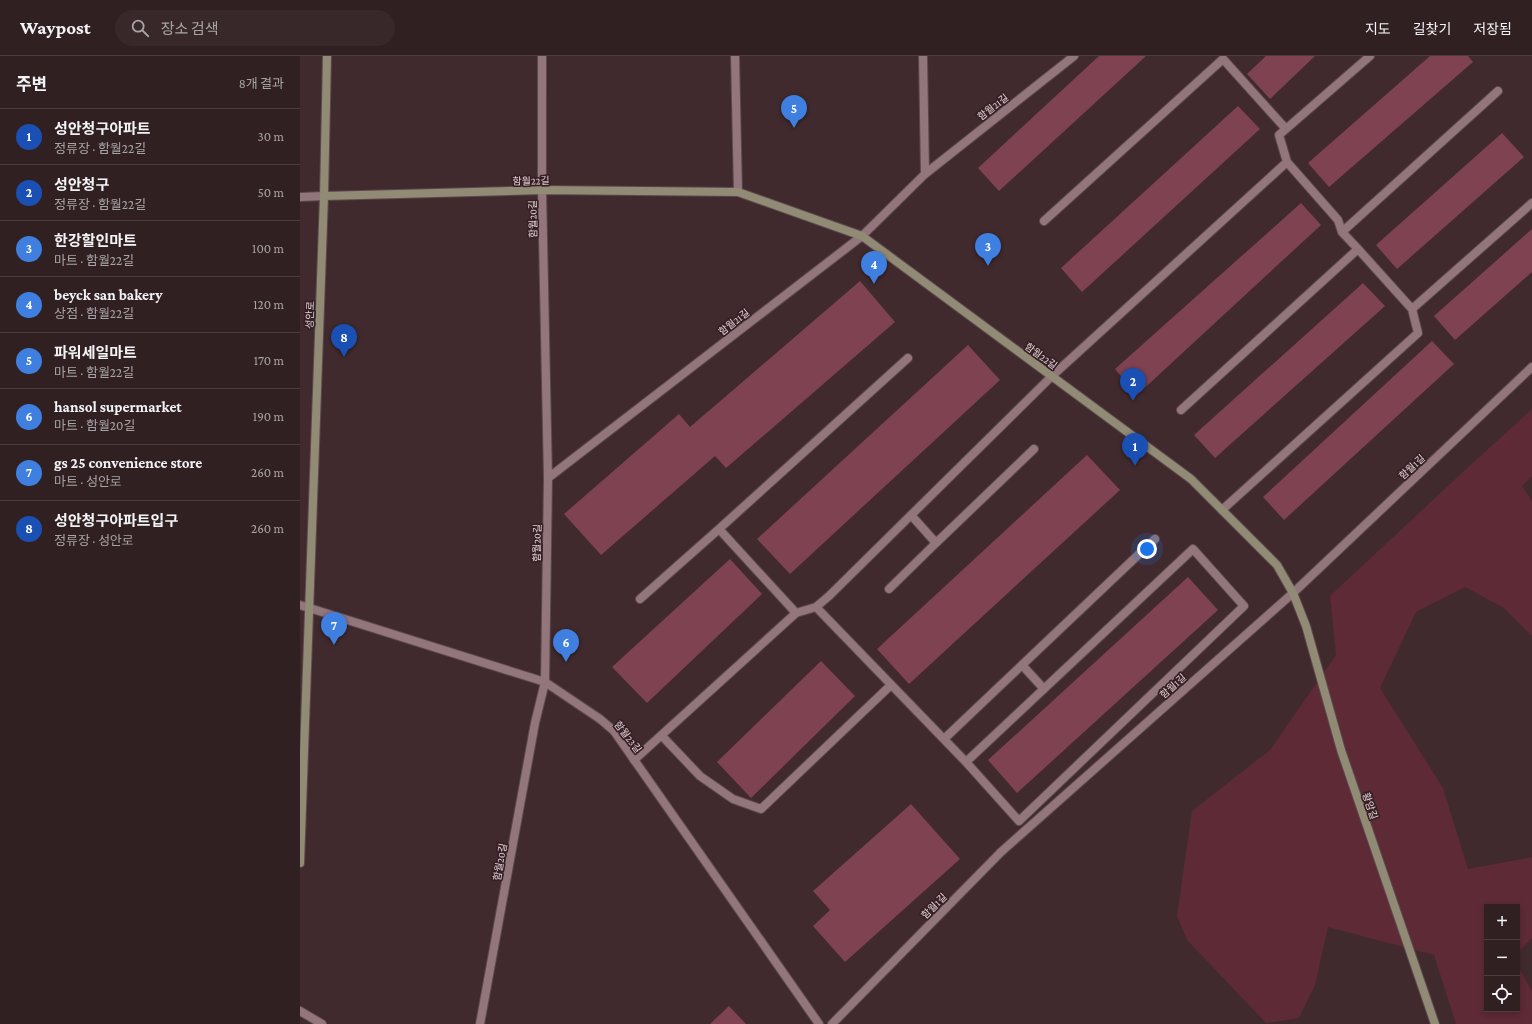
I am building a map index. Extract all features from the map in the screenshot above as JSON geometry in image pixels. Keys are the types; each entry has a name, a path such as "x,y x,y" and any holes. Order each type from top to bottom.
{"street":[{"name":"성안로","path":"300,863 324,196 327,56"},
{"name":"함월20길","path":"480,1024 535,723 545,682 548,478 542,190 542,56"},
{"path":"736,56 738,192"},
{"path":"923,56 925,174"},
{"name":"함월21길","path":"548,478 862,236 925,174 1074,56"},
{"path":"1222,510 1418,333 1412,309 1342,232 1338,220 1286,162 1279,134 1370,56"},
{"path":"1044,222 1224,57 1286,129"},
{"path":"1342,232 1498,91"},
{"path":"634,760 796,613 816,607 829,596 1052,376 1286,162"},
{"name":"함월22길","path":"324,196 542,190 738,192 862,236 1191,480 1277,565 1293,593"},
{"path":"300,197 324,196"},
{"path":"1412,309 1532,203"},
{"path":"1181,410 1358,250"},
{"path":"640,599 908,358"},
{"name":"함월1길","path":"832,1024 1001,852 1293,593 1532,367"},
{"path":"889,589 1034,449"},
{"path":"911,515 936,543"},
{"path":"719,529 796,613"},
{"path":"944,739 1155,539"},
{"path":"816,607 966,762 1019,821 1244,606 1193,549 966,762"},
{"name":"황암길","path":"1293,593 1306,626 1340,750 1435,1024"},
{"name":"함월23길","path":"300,605 545,682 600,719 614,731 819,1024"},
{"path":"1022,665 1044,689"},
{"path":"662,736 700,776 733,799 761,809 891,685"},
{"path":"300,1011 322,1024"}],"shaded area":[{"path":"1532,409 1532,476 1522,486 1532,501 1532,636 1504,608 1465,587 1416,612 1380,688 1443,788 1468,869 1532,857 1532,938 1520,950 1520,904 1484,904 1484,1012 1520,1012 1520,970 1532,991 1532,1024 1456,1024 1434,955 1328,927 1315,985 1299,1018 1266,1023 1187,940 1177,916 1192,811 1270,750 1336,655 1330,596"}],"building":[{"path":"1099,56 1146,56 999,191 978,168"},
{"path":"1266,56 1315,56 1270,99 1247,74"},
{"path":"1430,56 1468,56 1473,62 1329,187 1308,163"},
{"path":"1238,106 1260,129 1082,292 1061,268"},
{"path":"1502,133 1524,157 1397,269 1376,245"},
{"path":"1301,203 1321,225 1137,395 1115,369"},
{"path":"1532,229 1532,272 1455,340 1434,316"},
{"path":"860,281 895,322 726,468 715,456 601,555 564,514 679,414 690,427"},
{"path":"1363,283 1385,306 1215,458 1194,435"},
{"path":"1432,341 1454,364 1284,520 1263,497"},
{"path":"968,345 1000,380 790,574 757,539"},
{"path":"1087,455 1120,490 909,684 877,649"},
{"path":"730,559 762,594 647,703 612,667"},
{"path":"1188,577 1218,610 1017,793 988,760"},
{"path":"821,661 855,696 751,798 717,762"},
{"path":"911,804 960,859 845,962 813,926 830,910 813,891"},
{"path":"729,1006 746,1024 710,1024"}],"place":[{"name":"파워세일마트","path":"794,128"},
{"name":"한강할인마트","path":"988,266"},
{"name":"beyck san bakery","path":"874,284"},
{"name":"성안청구아파트입구","path":"344,357"},
{"name":"성안청구","path":"1133,401"},
{"name":"성안청구아파트","path":"1135,466"},
{"name":"gs 25 convenience store","path":"334,645"},
{"name":"hansol supermarket","path":"566,662"}]}
